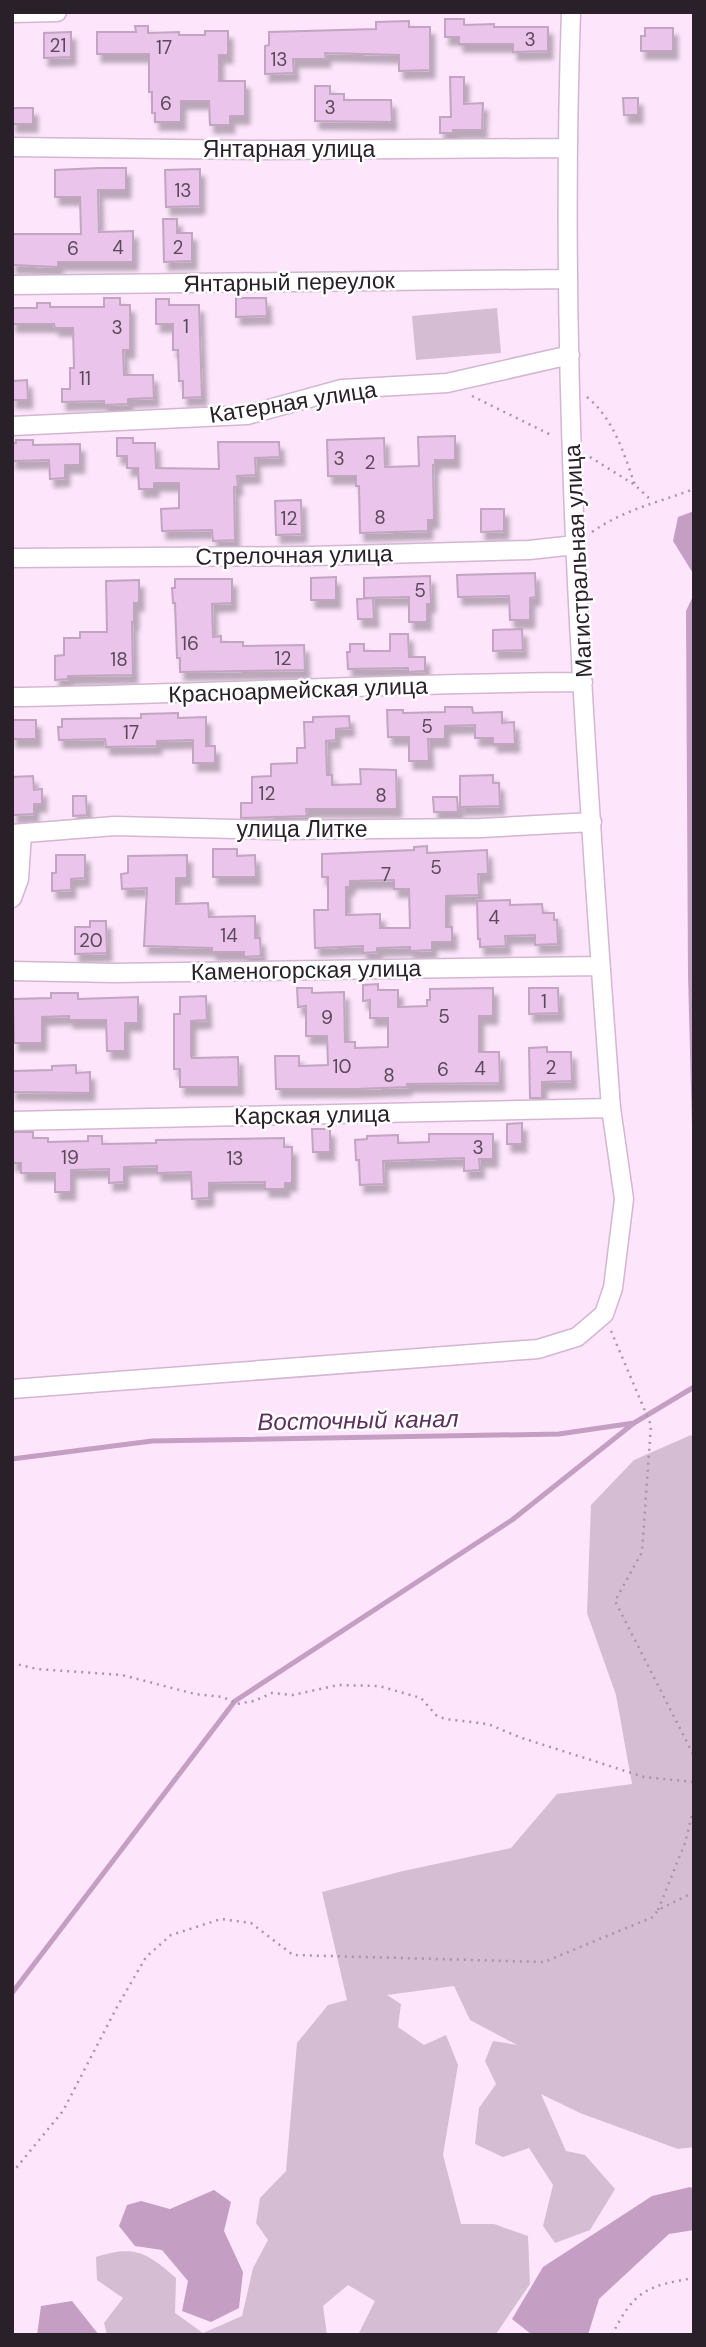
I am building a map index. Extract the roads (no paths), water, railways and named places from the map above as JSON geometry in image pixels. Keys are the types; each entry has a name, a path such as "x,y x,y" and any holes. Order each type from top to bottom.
{"street":[{"path":"12,13 57,12"},
{"name":"Магистральная улица","path":"12,1389 538,1349 577,1337 604,1314 613,1288 624,1199 611,1108 600,966 575,545 566,279 566,148 571,12"},
{"name":"Янтарная улица","path":"12,147 266,150 566,148"},
{"name":"Янтарный переулок","path":"12,285 566,279"},
{"name":"Катерная улица","path":"12,426 247,415 342,389 447,383 570,355"},
{"name":"Стрелочная улица","path":"12,558 310,556 529,550 575,545"},
{"name":"Красноармейская улица","path":"12,697 167,695 492,682 583,682"},
{"name":"улица Литке","path":"17,834 115,826 274,830 454,828 592,822"},
{"path":"12,898 19,879 17,834"},
{"name":"Каменогорская улица","path":"12,971 114,973 600,966"},
{"name":"Карская улица","path":"12,1121 611,1108"}],"waterway":[{"name":"Восточный канал","path":"12,1459 152,1441 559,1434 634,1423 694,1387"},
{"path":"12,1993 235,1701 512,1520 634,1423"}]}
